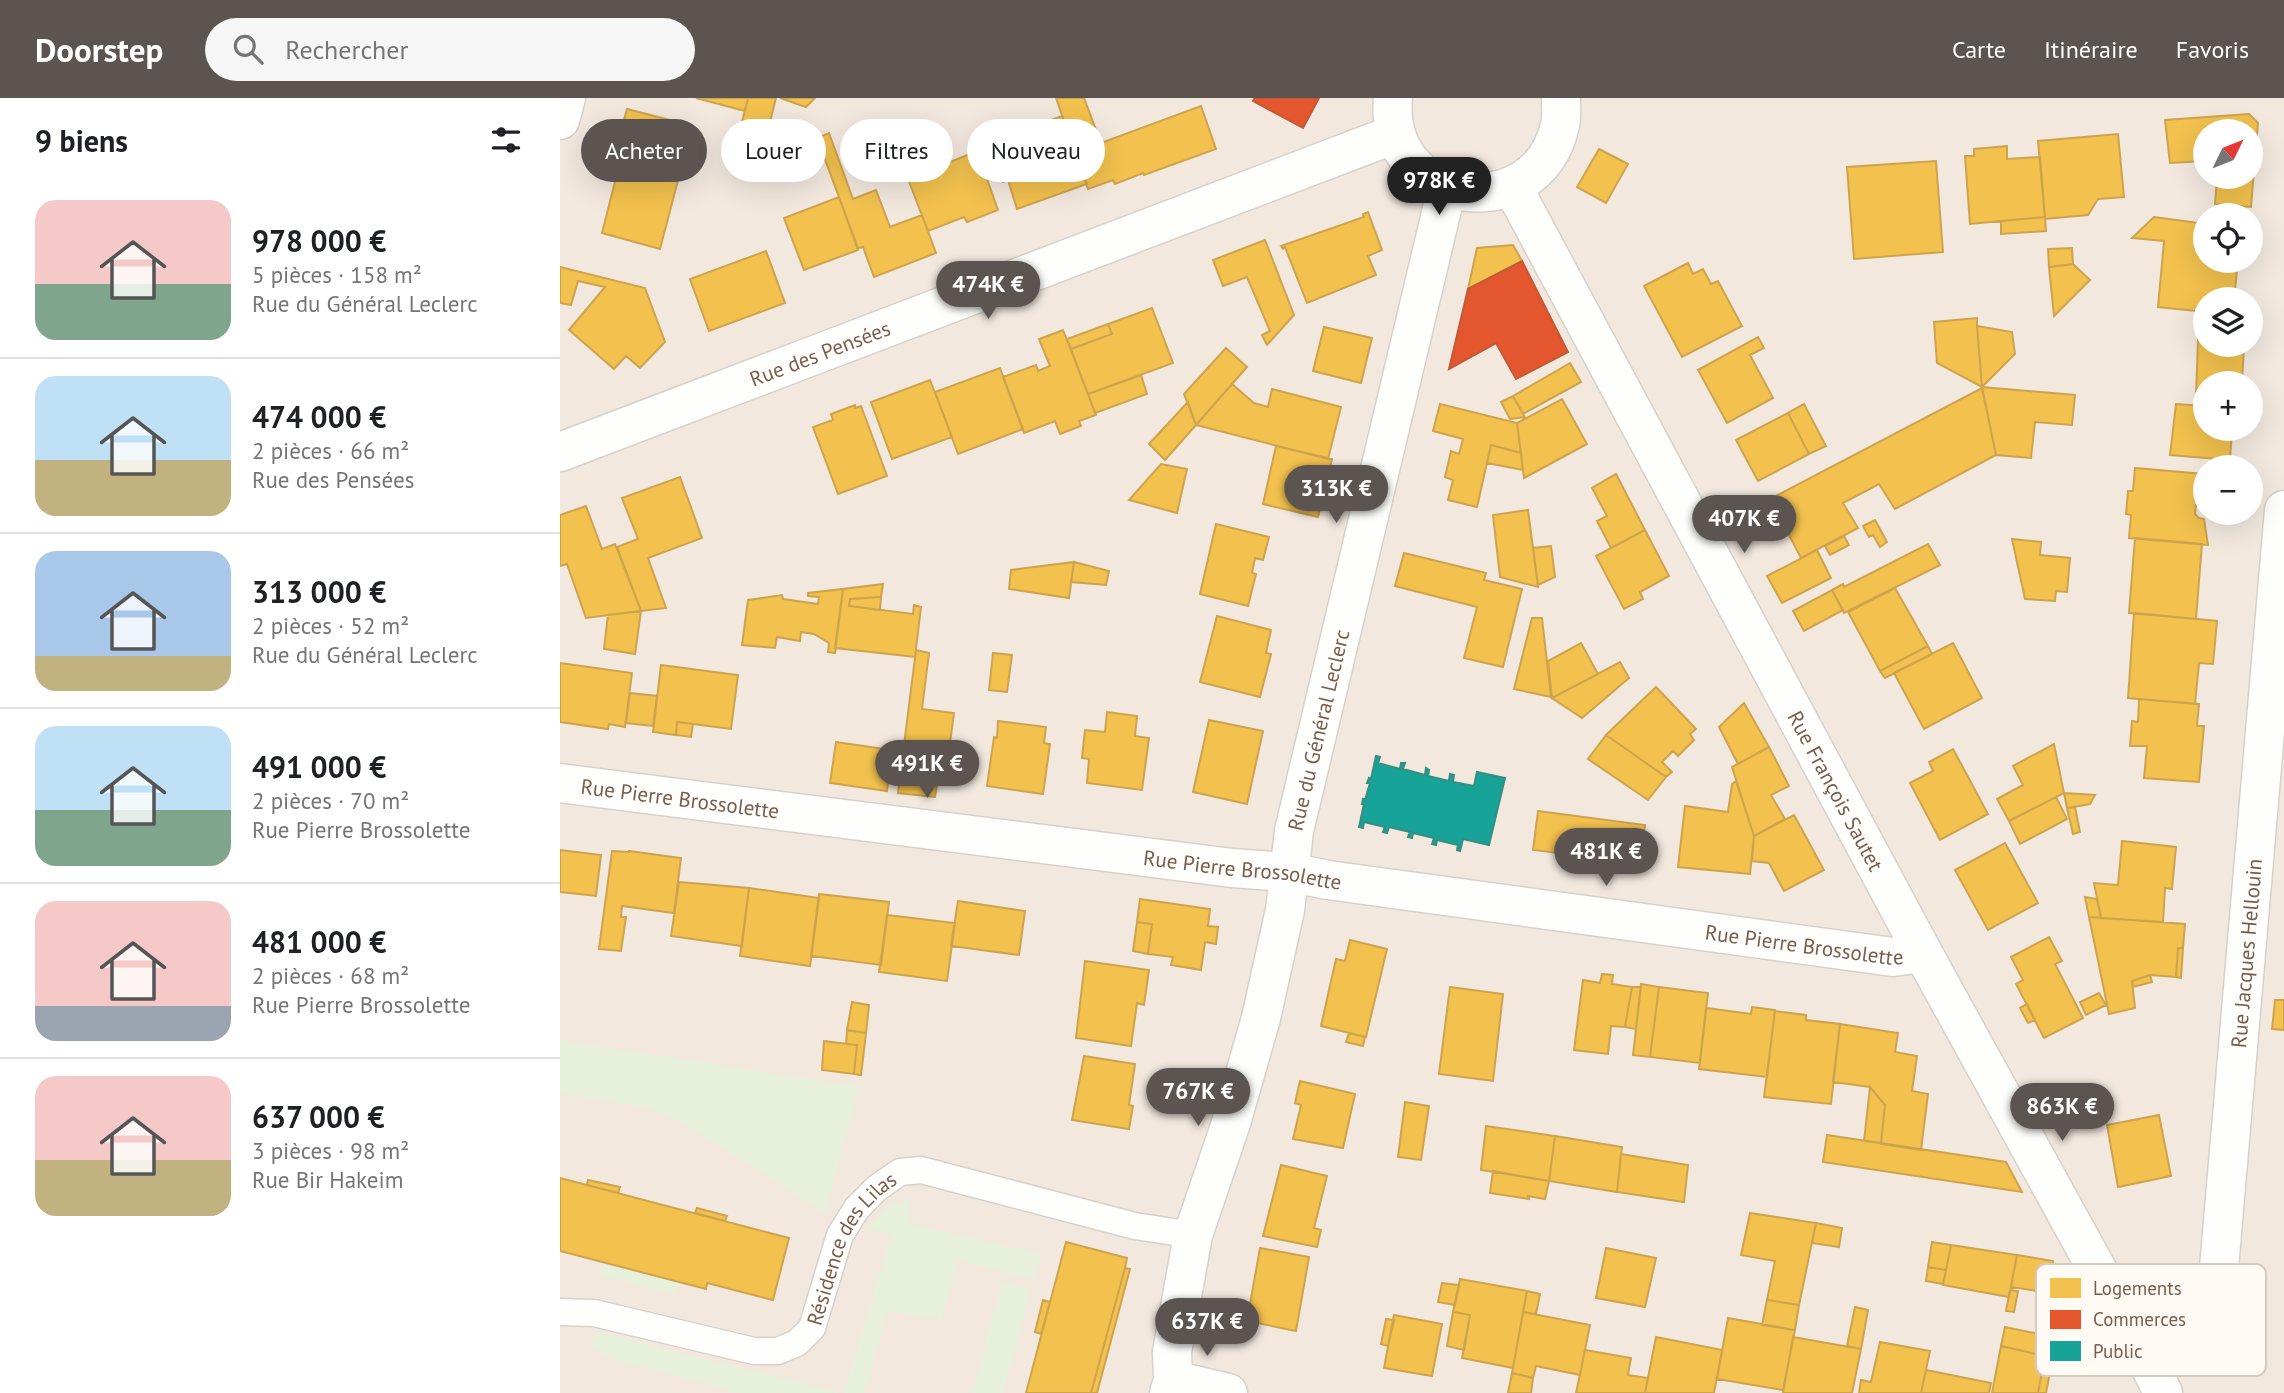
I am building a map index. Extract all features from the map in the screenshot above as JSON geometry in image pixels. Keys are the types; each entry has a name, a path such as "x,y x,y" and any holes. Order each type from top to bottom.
{"street":[{"path":"560,120 566,98"},
{"path":"1394,116 1407,157 1425,176 1447,188 1469,193 1491,192 1512,186 1534,171 1551,149 1560,124 1561,98"},
{"name":"Rue des Pensées","path":"560,452 1394,116"},
{"name":"Rue François Sautet","path":"1512,186 1923,953 2093,1264"},
{"name":"Rue du Général Leclerc","path":"1171,1386 1172,1352 1193,1236 1231,1122 1261,1018 1285,910 1294,831 1447,188"},
{"name":"Rue Jacques Hellouin","path":"2219,1264 2284,510"},
{"name":"Rue Pierre Brossolette","path":"560,783 1232,868 1288,872 1328,880 1892,957 1923,953"},
{"path":"1171,1386 1228,1393"}],"lane":[{"name":"Résidence des Lilas","path":"560,1312 594,1313 754,1351 778,1351 797,1343 812,1328 840,1235 857,1208 877,1188 900,1172 921,1170 1135,1226 1193,1236"}],"shaded area":[{"path":"560,98 2284,98 2284,1393 560,1393"}],"green space":[{"path":"560,1040 859,1087 825,1213 679,1121 643,1107 560,1093"},
{"path":"908,1201 910,1224 1042,1254 1034,1279 957,1261 942,1320 887,1311 865,1393 844,1393 891,1235 867,1228 889,1205"},
{"path":"603,1262 678,1282 675,1295 599,1275"},
{"path":"1002,1281 1031,1290 1003,1393 972,1393"},
{"path":"595,1331 841,1393 738,1393 609,1358 591,1345"}],"building: Logements":[{"path":"696,98 748,98 745,111"},
{"path":"748,98 776,98 771,119 743,119"},
{"path":"780,98 815,98 806,107"},
{"path":"1056,98 1084,98 1092,119 1063,119"},
{"path":"1201,106 1216,149 1144,175 1143,173 1115,184 1113,180 1088,189 1086,182 1105,182 1105,142"},
{"path":"627,109 666,119 624,119"},
{"path":"2249,114 2254,119 2193,119 2193,162 2170,163 2165,120"},
{"path":"829,133 840,163 840,182 847,182 853,199 876,190 890,227 922,215 936,253 874,277 863,247 858,248 826,162 826,134"},
{"path":"2118,134 2124,197 2098,199 2088,215 2045,219 2038,141"},
{"path":"2007,146 2007,159 2040,157 2045,217 1970,224 1965,156 1974,156 1974,149"},
{"path":"1599,149 1628,164 1606,203 1577,187"},
{"path":"967,155 967,182 988,182 998,210 967,222 964,217 928,231 909,182 953,182 953,161"},
{"path":"1936,161 1943,252 1854,259 1847,167"},
{"path":"615,182 678,182 660,249 602,233"},
{"path":"1009,182 1086,182 1087,184 1017,209"},
{"path":"2216,189 2252,189 2251,203 2215,203"},
{"path":"839,197 858,250 804,270 784,218"},
{"path":"1368,212 1382,250 1368,256 1376,275 1307,303 1285,247 1283,249 1281,246 1364,217 1363,214"},
{"path":"2045,217 2046,231 2001,234 2001,221"},
{"path":"2154,217 2193,222 2193,273 2237,273 2235,287 2193,287 2193,311 2158,307 2164,241 2132,238"},
{"path":"1265,240 1294,315 1267,345 1262,335 1270,331 1247,277 1223,286 1213,260"},
{"path":"1513,245 1522,261 1468,289 1477,248"},
{"path":"2072,248 2073,264 2049,267 2048,249"},
{"path":"766,251 785,303 709,331 690,279"},
{"path":"1688,263 1693,274 1703,269 1711,284 1718,281 1742,326 1682,357 1644,286"},
{"path":"2073,264 2090,280 2054,316 2049,267"},
{"path":"560,267 645,288 665,342 640,368 626,356 614,369 569,330 605,287 578,281 571,305 560,303"},
{"path":"1152,308 1173,363 1088,394 1071,349 1112,334 1108,324"},
{"path":"1977,318 1982,387 1937,363 1934,322"},
{"path":"1108,324 1112,334 1071,349 1067,339"},
{"path":"1977,326 2012,332 2015,354 1982,387"},
{"path":"1324,327 1372,338 1361,383 1313,371"},
{"path":"1063,330 1096,415 1079,421 1081,426 1060,434 1055,421 1024,433 1003,377 1036,365 1038,371 1050,366 1039,339"},
{"path":"1758,337 1764,348 1750,355 1773,398 1727,423 1698,370"},
{"path":"1226,348 1247,367 1196,425 1184,394"},
{"path":"2197,357 2243,357 2243,371 2197,371"},
{"path":"1570,363 1581,382 1523,414 1513,396"},
{"path":"1000,368 1023,429 958,454 935,392"},
{"path":"1141,375 1147,394 1095,413 1088,394"},
{"path":"930,380 952,437 892,459 871,402"},
{"path":"1232,384 1254,403 1268,407 1272,389 1341,407 1328,459 1196,425"},
{"path":"1982,387 2075,395 2072,425 2035,422 2031,458 1996,455"},
{"path":"1982,388 1996,455 1895,509 1879,484 1843,503 1858,528 1801,558 1770,499"},
{"path":"1513,396 1525,417 1510,419 1501,402"},
{"path":"1562,399 1587,444 1524,478 1517,423"},
{"path":"1188,402 1196,425 1165,460 1149,444"},
{"path":"1440,404 1517,423 1521,453 1491,445 1477,507 1448,500 1453,480 1445,477 1451,451 1459,454 1463,439 1433,431"},
{"path":"1804,404 1826,446 1809,454 1788,413"},
{"path":"2176,404 2193,405 2193,441 2231,441 2230,455 2170,455"},
{"path":"855,405 855,408 861,406 887,476 838,494 813,427 833,420 831,414"},
{"path":"1788,413 1809,454 1758,481 1736,440"},
{"path":"1491,445 1521,453 1523,470 1487,463"},
{"path":"1276,446 1332,459 1318,517 1263,504"},
{"path":"1161,464 1187,469 1177,513 1129,500"},
{"path":"2135,468 2193,473 2193,525 2205,525 2208,545 2129,538 2131,515 2126,514 2128,491 2133,491"},
{"path":"1616,474 1645,530 1611,548 1597,521 1607,516 1592,488"},
{"path":"680,477 702,538 648,558 666,608 641,611 617,547 638,539 622,498"},
{"path":"586,506 602,549 615,544 641,611 586,618 567,564 560,566 560,515"},
{"path":"1528,510 1538,587 1500,577 1493,515"},
{"path":"1875,520 1887,542 1880,547 1873,535 1869,537 1863,526"},
{"path":"1216,524 1269,537 1263,560 1255,558 1252,573 1256,574 1248,606 1200,594"},
{"path":"1645,530 1669,576 1640,592 1643,599 1624,609 1596,556"},
{"path":"1844,536 1849,545 1830,555 1825,546"},
{"path":"2135,538 2202,544 2196,619 2129,613"},
{"path":"2012,539 2041,542 2040,555 2070,558 2067,592 2056,591 2055,601 2025,599"},
{"path":"1928,544 1940,565 1844,613 1832,590 1843,584 1844,587"},
{"path":"1551,546 1555,577 1538,585 1533,548"},
{"path":"1817,550 1831,578 1782,603 1767,576"},
{"path":"1404,553 1486,573 1484,580 1522,589 1503,667 1464,658 1477,607 1395,586"},
{"path":"1074,562 1109,571 1106,585 1071,582"},
{"path":"1074,562 1069,598 1009,589 1011,570"},
{"path":"883,584 881,597 850,599 849,606 913,614 914,605 921,607 915,657 835,648 843,589"},
{"path":"1895,588 1928,646 1880,671 1848,612"},
{"path":"843,589 835,653 828,652 829,643 814,634 801,632 800,641 777,637 775,648 742,645 748,600 782,595 783,599 818,604 819,597 808,596 808,593"},
{"path":"1832,590 1843,610 1804,631 1793,611"},
{"path":"881,597 880,610 849,606 850,599"},
{"path":"641,611 635,654 604,649 608,615"},
{"path":"2134,613 2217,621 2213,664 2199,663 2195,704 2128,698"},
{"path":"1217,616 1271,630 1266,653 1271,654 1260,697 1200,682"},
{"path":"1532,618 1542,618 1551,697 1514,689"},
{"path":"1581,643 1598,674 1552,698 1548,661"},
{"path":"1953,643 1982,698 1924,729 1894,673"},
{"path":"1928,646 1932,654 1885,678 1880,671"},
{"path":"916,650 929,653 922,709 954,713 946,773 939,772 935,797 898,793"},
{"path":"993,653 1012,655 1007,692 989,690"},
{"path":"1620,662 1629,678 1582,718 1552,698"},
{"path":"560,663 632,673 625,727 609,724 608,729 560,722"},
{"path":"661,665 738,675 731,729 677,722 676,735 653,732"},
{"path":"1656,687 1696,729 1690,734 1694,740 1678,756 1673,751 1662,762 1672,772 1666,777 1606,735"},
{"path":"630,693 657,696 653,726 626,723"},
{"path":"2139,699 2199,704 2197,726 2204,726 2199,782 2144,778 2147,746 2130,746 2132,721 2138,722"},
{"path":"1744,703 1769,747 1738,764 1719,727"},
{"path":"1107,712 1137,716 1135,736 1149,738 1142,790 1087,783 1089,759 1082,758 1085,730 1105,732"},
{"path":"1209,720 1263,731 1247,804 1193,792"},
{"path":"998,721 1046,727 1044,743 1050,744 1043,794 987,786"},
{"path":"677,722 693,724 691,737 676,735"},
{"path":"1606,735 1666,777 1648,800 1588,759"},
{"path":"836,742 892,750 887,791 830,783"},
{"path":"2054,744 2064,793 2009,821 1997,799 2023,785 2013,766"},
{"path":"1769,747 1789,786 1771,795 1785,819 1754,836 1732,767"},
{"path":"1953,749 1988,814 1940,840 1910,783 1933,771 1929,762"},
{"path":"1736,781 1754,836 1750,874 1678,867 1685,806 1728,812 1732,784"},
{"path":"2064,793 2095,795 2090,804 2067,808"},
{"path":"2056,797 2067,819 2020,844 2009,821"},
{"path":"2075,807 2080,832 2073,834 2067,808"},
{"path":"1538,811 1645,825 1640,863 1533,850"},
{"path":"1794,815 1824,870 1784,891 1769,863 1752,861 1754,836"},
{"path":"2122,841 2176,847 2172,889 2165,888 2163,922 2101,918 2094,883 2118,885"},
{"path":"2005,843 2038,903 1988,930 1955,870"},
{"path":"560,850 601,855 596,896 560,892"},
{"path":"612,851 681,858 674,913 622,906 621,917 626,917 621,951 599,949"},
{"path":"679,882 749,888 742,946 671,936"},
{"path":"749,888 819,898 810,966 740,956"},
{"path":"819,894 889,902 881,965 811,956"},
{"path":"2085,897 2097,899 2101,918 2089,917"},
{"path":"1140,899 1210,909 1208,926 1218,927 1216,944 1205,942 1201,970 1171,965 1173,957 1148,954 1152,924 1137,922"},
{"path":"958,901 1025,911 1019,955 951,946"},
{"path":"887,915 955,923 947,981 879,972"},
{"path":"2089,917 2185,924 2183,948 2178,948 2176,977 2150,975 2132,981 2135,1008 2109,1014"},
{"path":"1137,922 1152,924 1148,954 1133,951"},
{"path":"2049,937 2062,961 2055,964 2083,1018 2044,1038 2016,984 2023,980 2011,957"},
{"path":"1350,940 1387,949 1366,1037 1321,1026 1336,959 1345,961"},
{"path":"2178,948 2183,948 2181,978 2176,977"},
{"path":"1085,961 1149,970 1144,1005 1137,1003 1131,1046 1076,1038"},
{"path":"1602,974 1613,975 1612,984 1632,987 1625,1027 1611,1026 1608,1054 1574,1050 1583,980 1600,983"},
{"path":"2150,975 2152,982 2133,987 2132,981"},
{"path":"1641,984 1659,987 1650,1057 1633,1055"},
{"path":"1450,987 1503,994 1493,1081 1439,1074"},
{"path":"1632,987 1641,987 1636,1029 1625,1027"},
{"path":"1659,987 1708,993 1700,1063 1650,1057"},
{"path":"2099,993 2106,1005 2086,1015 2080,1002"},
{"path":"2275,1000 2284,1000 2284,1030 2272,1029"},
{"path":"852,1002 869,1005 866,1033 847,1030"},
{"path":"2027,1004 2035,1020 2028,1023 2020,1008"},
{"path":"1752,1007 1775,1010 1767,1077 1699,1069 1706,1008 1751,1014"},
{"path":"1775,1011 1806,1015 1806,1020 1840,1024 1831,1104 1764,1097"},
{"path":"1840,1024 1898,1033 1895,1052 1917,1056 1912,1091 1928,1094 1921,1150 1881,1144 1885,1105 1870,1087 1833,1082"},
{"path":"847,1030 866,1033 861,1075 854,1074 857,1045 846,1044"},
{"path":"1349,1033 1365,1037 1363,1046 1346,1042"},
{"path":"824,1041 857,1045 854,1074 822,1070"},
{"path":"1084,1056 1135,1064 1129,1105 1133,1106 1129,1129 1072,1120"},
{"path":"1300,1081 1355,1094 1343,1148 1293,1139 1301,1105 1295,1103"},
{"path":"1870,1087 1885,1105 1881,1143 1864,1141"},
{"path":"1405,1102 1429,1106 1421,1160 1398,1157"},
{"path":"2159,1115 2171,1176 2118,1187 2107,1125"},
{"path":"1486,1126 1555,1136 1549,1181 1481,1170"},
{"path":"1827,1135 2006,1162 2022,1192 1823,1162"},
{"path":"1555,1136 1622,1147 1617,1192 1549,1181"},
{"path":"1621,1154 1688,1165 1684,1202 1617,1192"},
{"path":"1281,1165 1327,1176 1314,1228 1321,1230 1317,1247 1263,1236"},
{"path":"1493,1171 1549,1181 1545,1199 1490,1193"},
{"path":"560,1178 789,1238 773,1300 707,1283 706,1289 560,1251"},
{"path":"588,1180 620,1187 618,1193 587,1185"},
{"path":"697,1208 727,1216 725,1221 695,1213"},
{"path":"1750,1213 1816,1223 1799,1305 1767,1300 1775,1261 1741,1255"},
{"path":"1816,1223 1842,1228 1839,1247 1812,1243"},
{"path":"1066,1242 1127,1258 1125,1268 1091,1393 1026,1393"},
{"path":"1932,1242 1951,1245 1946,1270 1928,1267"},
{"path":"1951,1245 2017,1255 2009,1297 1943,1285"},
{"path":"1260,1248 1309,1257 1296,1331 1247,1321"},
{"path":"1606,1248 1656,1258 1645,1307 1596,1298"},
{"path":"2017,1255 2053,1261 2053,1264 2036,1264 2036,1291 2011,1287"},
{"path":"1928,1267 1946,1270 1943,1284 1926,1281"},
{"path":"1125,1268 1130,1269 1097,1393 1091,1393"},
{"path":"1460,1279 1527,1291 1513,1368 1462,1358 1470,1315 1453,1312"},
{"path":"1442,1283 1459,1285 1455,1305 1438,1302"},
{"path":"2010,1290 2018,1291 2014,1312 2006,1311"},
{"path":"1527,1291 1540,1294 1536,1314 1523,1312"},
{"path":"1043,1300 1050,1302 1041,1334 1035,1332"},
{"path":"1767,1300 1799,1305 1795,1330 1762,1325"},
{"path":"1855,1307 1868,1310 1861,1349 1847,1346"},
{"path":"1453,1312 1470,1315 1464,1350 1447,1346"},
{"path":"1523,1312 1590,1325 1580,1375 1536,1366 1533,1378 1512,1373"},
{"path":"1394,1315 1442,1324 1432,1376 1384,1368"},
{"path":"1728,1318 1795,1330 1783,1390 1717,1379"},
{"path":"1386,1319 1394,1320 1388,1346 1381,1344"},
{"path":"2005,1327 2036,1333 2036,1354 2001,1346"},
{"path":"1656,1337 1722,1350 1714,1393 1645,1393"},
{"path":"1793,1337 1861,1349 1852,1393 1783,1393"},
{"path":"1880,1342 1930,1351 1921,1393 1859,1393 1861,1380 1871,1382"},
{"path":"2001,1346 2036,1354 2036,1376 2041,1376 2038,1393 1992,1393"},
{"path":"1585,1350 1631,1358 1628,1375 1648,1378 1645,1393 1576,1393"},
{"path":"1926,1370 1991,1383 1989,1393 1921,1393"},
{"path":"1512,1373 1533,1378 1531,1393 1508,1393"},
{"path":"2041,1376 2049,1376 2046,1393 2038,1393"}],"building: Commerces":[{"path":"1255,98 1319,98 1303,128 1253,101"},
{"path":"1522,261 1568,352 1516,379 1496,343 1449,369 1468,289"}],"building: Public":[{"path":"1376,756 1380,757 1378,763 1400,769 1401,763 1405,763 1403,769 1425,775 1426,768 1429,770 1428,776 1449,781 1450,774 1454,775 1453,782 1474,786 1477,772 1505,778 1489,845 1463,839 1460,851 1457,850 1458,845 1437,840 1436,845 1432,844 1434,838 1413,833 1412,838 1408,837 1410,832 1389,827 1387,833 1383,832 1385,827 1364,822 1363,828 1359,827 1363,799 1365,800 1370,783 1367,783 1369,778 1371,779"}]}
